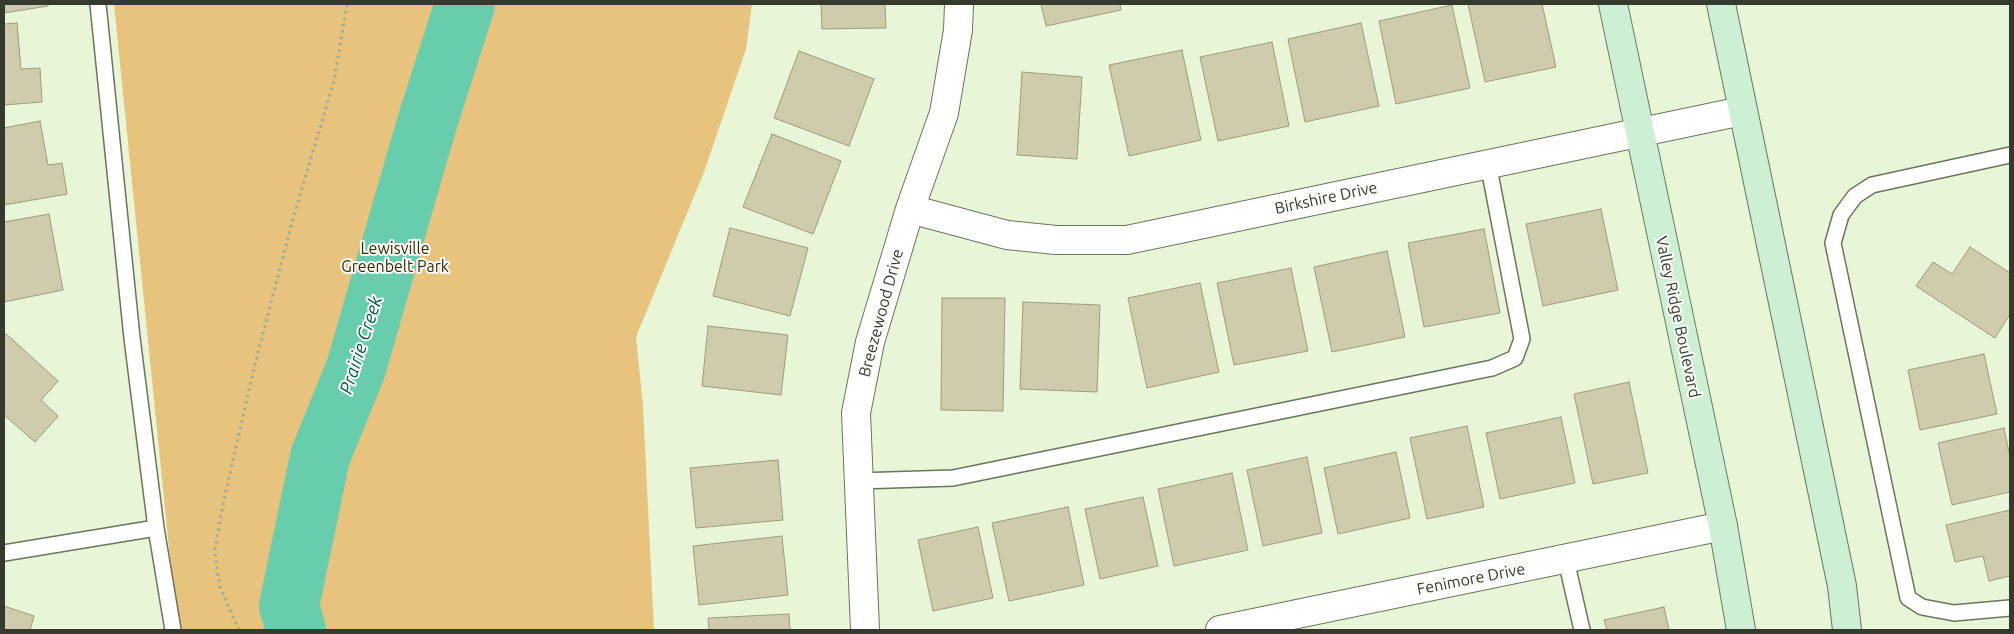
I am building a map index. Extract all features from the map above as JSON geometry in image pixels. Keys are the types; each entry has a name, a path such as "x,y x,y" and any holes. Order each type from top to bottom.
{"main road":[{"name":"Valley Ridge Boulevard","path":"1613,4 1638,134 1723,526 1741,630"},
{"path":"1721,4 1842,586 1847,630"}],"street":[{"name":"Breezewood Drive","path":"865,630 856,412 870,342 910,209 944,113 958,30 959,4"},
{"name":"Birkshire Drive","path":"910,209 1007,235 1056,240 1127,240 1742,111"},
{"name":"Fenimore Drive","path":"1220,630 1566,560 1723,526"}],"lane":[{"path":"98,4 132,338 156,528 173,630"},
{"path":"2010,155 1872,185 1855,196 1842,215 1833,243 1908,598 1922,607 1954,613 2010,608"},
{"path":"858,481 952,478 1492,368 1515,358 1522,339 1488,163"},
{"path":"4,553 156,528"},
{"path":"1566,560 1582,630"}],"path":[{"path":"239,630 220,587 217,569 216,549 223,504 260,345 294,215 334,81 347,4"}],"green space":[{"name":"Lewisville Greenbelt Park","path":"114,4 752,4 746,49 704,172 636,337 643,406 654,630 181,630 172,578"}],"building":[{"path":"4,4 47,4 48,6 4,13"},
{"path":"821,4 885,4 886,28 822,29"},
{"path":"1041,4 1120,4 1121,10 1046,26"},
{"path":"1468,4 1542,4 1556,67 1485,82"},
{"path":"1452,5 1470,88 1396,104 1379,21"},
{"path":"17,23 21,69 40,68 42,102 4,105 4,24"},
{"path":"1361,23 1379,106 1305,122 1288,39"},
{"path":"1272,42 1289,126 1218,141 1200,57"},
{"path":"1182,50 1201,140 1129,156 1109,65"},
{"path":"799,51 874,79 849,146 774,118"},
{"path":"1022,72 1082,77 1077,159 1017,155"},
{"path":"40,121 48,165 62,163 67,194 4,205 4,128"},
{"path":"772,134 841,161 813,234 743,207"},
{"path":"1601,209 1618,290 1543,306 1526,224"},
{"path":"49,214 63,290 4,302 4,222"},
{"path":"730,228 808,248 790,316 713,296"},
{"path":"1484,229 1500,313 1424,327 1408,243"},
{"path":"1970,247 2010,273 2010,314 1995,338 1916,286 1933,262 1952,274"},
{"path":"1387,251 1405,337 1332,352 1314,267"},
{"path":"1291,268 1308,351 1234,365 1217,283"},
{"path":"1200,283 1219,372 1147,388 1128,298"},
{"path":"942,298 1005,298 1003,411 941,410"},
{"path":"1023,302 1100,305 1097,392 1020,389"},
{"path":"708,326 788,335 781,395 702,386"},
{"path":"4,332 58,381 41,400 58,416 35,442 4,415"},
{"path":"1984,354 1997,414 1920,430 1908,370"},
{"path":"1629,382 1648,473 1593,484 1574,394"},
{"path":"1561,417 1575,483 1500,499 1486,433"},
{"path":"1467,426 1484,507 1427,519 1410,438"},
{"path":"2004,428 2010,457 2010,492 1952,505 1938,443"},
{"path":"1396,452 1410,518 1338,534 1324,468"},
{"path":"1307,457 1322,533 1263,546 1247,470"},
{"path":"778,460 783,520 696,528 690,468"},
{"path":"1232,473 1248,550 1174,566 1158,489"},
{"path":"1143,497 1158,566 1100,579 1085,509"},
{"path":"1068,507 1084,585 1009,601 992,523"},
{"path":"2010,510 2010,576 1989,581 1983,556 1955,562 1946,525"},
{"path":"978,527 993,598 933,611 918,540"},
{"path":"782,536 788,595 699,605 693,546"},
{"path":"4,606 34,616 30,630 4,630"},
{"path":"1664,607 1669,630 1607,630 1604,620"},
{"path":"789,614 790,630 709,630 708,618"}],"waterway":[{"name":"Prairie Creek","path":"296,630 289,606 320,457 356,368 427,123 465,4"}]}
